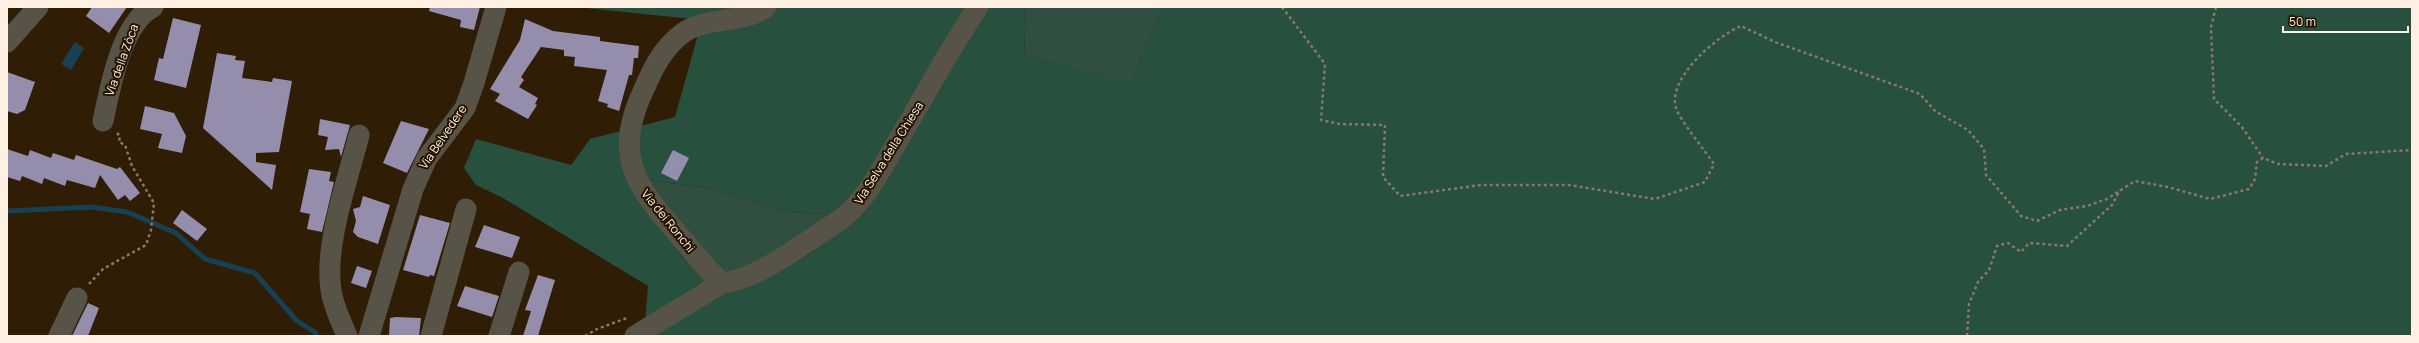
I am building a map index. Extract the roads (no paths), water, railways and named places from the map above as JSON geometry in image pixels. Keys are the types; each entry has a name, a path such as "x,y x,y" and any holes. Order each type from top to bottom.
{"street":[{"path":"7,42 38,7"},
{"name":"Via della Zòca","path":"103,122 113,80 131,30 141,14 153,7"},
{"name":"Via Belvedere","path":"369,336 413,189 427,158 465,108 496,7"},
{"name":"Via dei Ronchi","path":"722,283 707,270 642,190 630,156 629,139 639,99 663,52 673,42 690,28 753,14 766,7"},
{"name":"Via Selva della Chiesa","path":"722,283 736,281 753,275 840,220 852,210 876,178 958,36 978,7"},
{"path":"347,336 331,292 330,261 334,234 359,135"},
{"path":"431,336 466,209"},
{"path":"499,336 519,272"},
{"path":"635,336 722,283"},
{"path":"59,336 77,298"}],"water":[{"path":"75,42 84,48 71,70 61,64"}],"waterway":[{"path":"7,211 92,207 127,212 176,233 205,259 255,273 297,321 316,333 316,336"}]}
